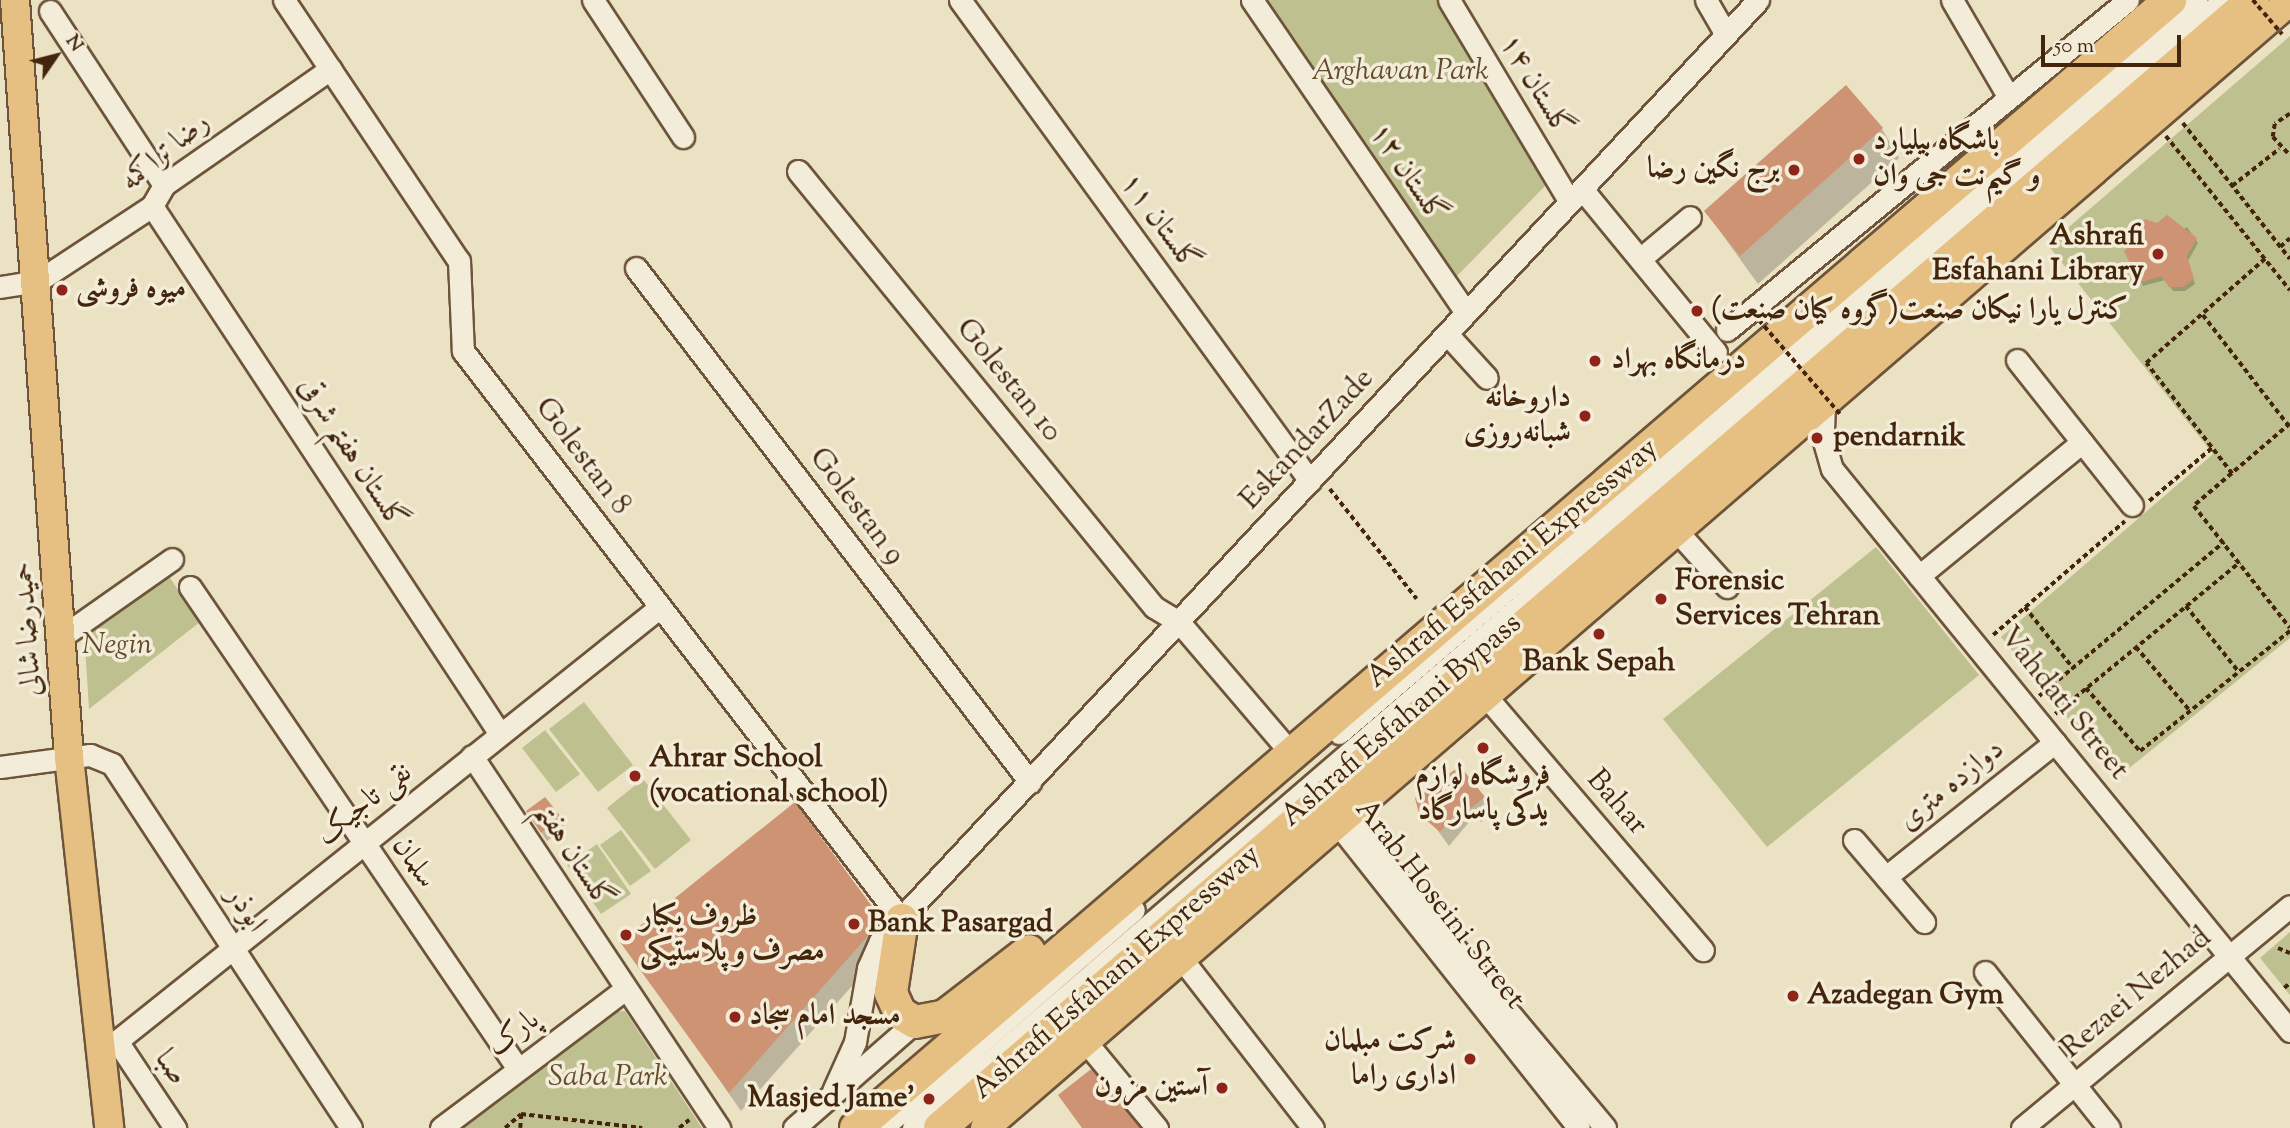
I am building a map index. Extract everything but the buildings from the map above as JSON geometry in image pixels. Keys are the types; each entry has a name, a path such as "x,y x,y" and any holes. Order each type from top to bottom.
{"highway":[{"name":"Ashrafi Esfahani Expressway","path":"856,1128 1290,752 2170,0"},
{"name":"Ashrafi Esfahani Expressway","path":"940,1128 1333,810 2043,199 2253,0"},
{"path":"902,920 891,993 900,1013 915,1022 945,1016 1040,943 1099,916"}],"main road":[{"name":"حمیدرضا شالی","path":"15,0 64,635 69,757 110,1043 109,1128"},
{"path":"2043,199 2077,184 2290,1"},
{"name":"Ashrafi Esfahani Bypass","path":"989,1127 1181,958 1333,810 1484,694 1675,529 1794,413 1832,408 2043,199"}],"street":[{"name":"Golestan 8","path":"284,0 459,261 463,351 902,920"},
{"path":"593,0 683,137"},
{"name":"گلستان ۱۱","path":"961,0 1314,477"},
{"name":"گلستان ۱۲","path":"1252,0 1466,313"},
{"name":"گلستان ۱۴","path":"1449,0 1576,196 1640,259 1716,352"},
{"path":"1706,0 1726,34"},
{"name":"EskandarZade","path":"833,1091 855,1042 872,955 1758,0"},
{"path":"1952,0 2007,94"},
{"path":"1727,330 2007,94 2128,0"},
{"path":"882,1128 2197,0"},
{"path":"914,1128 2224,0"},
{"path":"50,11 164,186"},
{"name":"رضا تراکمه","path":"38,281 152,206 164,186 330,69"},
{"name":"Golestan 10","path":"798,171 1154,607 1179,622 1290,752"},
{"name":"گلستان هفتم شرقی","path":"152,206 500,734"},
{"path":"1640,259 1690,217"},
{"name":"Golestan 9","path":"636,268 1030,782"},
{"path":"0,287 38,281"},
{"path":"1447,334 1487,379"},
{"path":"2017,360 2132,511"},
{"name":"Vahdati Street","path":"1832,408 1822,438 1832,469 2231,955 2290,1031"},
{"path":"1919,576 2082,442"},
{"path":"1675,529 1727,587"},
{"path":"64,635 172,559"},
{"name":"سلمان","path":"190,587 518,1069"},
{"name":"نقی تاجیک","path":"110,1043 364,845 660,607"},
{"name":"Bahar","path":"1484,694 1703,950"},
{"name":"دوازده متری","path":"1886,877 2055,742"},
{"name":"ابوذر","path":"0,767 90,755 112,764 351,1128"},
{"name":"گلستان هفتم","path":"472,756 624,990 719,1128"},
{"name":"Arab Hoseini Street","path":"1333,810 1578,1128"},
{"name":"Arab Hoseini Street","path":"1333,810 1605,1128"},
{"path":"1854,840 1924,922"},
{"name":"Rezaei Nezhad","path":"2022,1128 2290,906"},
{"path":"1181,958 1313,1128"},
{"path":"1985,972 2109,1128"},
{"name":"پارک","path":"441,1128 624,990"},
{"path":"794,1128 833,1091 915,1022"},
{"path":"1085,1041 1157,1128"},
{"name":"صبا","path":"110,1043 175,1128"}],"path":[{"path":"2253,0 2282,34"},
{"path":"2161,113 2232,186 2290,259"},
{"path":"2161,113 2290,290"},
{"path":"2279,149 2275,124 2290,114"},
{"path":"2232,186 2279,149"},
{"path":"2279,149 2290,155"},
{"path":"2280,247 2290,238"},
{"path":"2232,474 2146,363 2265,259"},
{"path":"2086,688 2140,751 2290,630 2194,506 2289,424 2203,315"},
{"path":"1759,320 1832,408"},
{"path":"1978,648 2132,511 2212,449"},
{"path":"1314,477 1418,599"},
{"path":"2027,706 2224,542"},
{"path":"2042,724 2240,562"},
{"path":"2186,606 2239,672"},
{"path":"2025,607 2073,668"},
{"path":"2136,647 2190,711"},
{"path":"2051,686 2067,704"},
{"path":"2278,948 2290,953"},
{"path":"2284,988 2290,983"},
{"path":"505,1128 521,1114 642,1128"},
{"path":"520,1128 521,1114"}],"green space":[{"name":"Arghavan Park","path":"1268,0 1437,0 1547,184 1456,277"},
{"path":"2290,36 2290,638 2117,778 2001,637 2213,454 2048,245"},
{"path":"1876,547 1979,675 1767,847 1663,719"},
{"name":"Negin","path":"166,572 200,622 89,709 84,630"},
{"path":"584,702 633,765 598,792 549,729"},
{"path":"545,730 580,774 556,792 522,748"},
{"path":"643,779 691,840 655,869 607,808"},
{"path":"621,830 651,871 630,886 600,845"},
{"path":"597,844 631,894 601,914 567,865"},
{"path":"2290,932 2290,995 2260,958"},
{"name":"Saba Park","path":"625,1011 702,1128 463,1128 612,1012"}],"place":[{"name":"باشگاه بیلیارد و گیم‌نت جی وان","path":"1859,159"},
{"name":"برج نگین رضا","path":"1794,170"},
{"name":"Ashrafi Esfahani Library","path":"2158,254"},
{"name":"میوه فروشی","path":"62,290"},
{"name":"کنترل یارا نیکان صنعت(گروه کیان صنعت)","path":"1697,311"},
{"name":"درمانگاه بهراد","path":"1595,361"},
{"name":"داروخانه شبانه‌روزی","path":"1585,416"},
{"name":"pendarnik","path":"1817,438"},
{"name":"Forensic Services Tehran","path":"1661,599"},
{"name":"Bank Sepah","path":"1599,634"},
{"name":"فروشگاه لوازم یدکی پاسارگاد","path":"1483,748"},
{"name":"Ahrar School (vocational school)","path":"635,776"},
{"name":"Bank Pasargad","path":"854,924"},
{"name":"ظروف یکبار مصرف و پلاستیکی","path":"626,935"},
{"name":"Azadegan Gym","path":"1793,996"},
{"name":"مسجد امام سجاد","path":"735,1017"},
{"name":"شرکت مبلمان اداری راما","path":"1470,1059"},
{"name":"آستین مزون","path":"1222,1088"},
{"name":"Masjed Jame'","path":"929,1099"}]}
